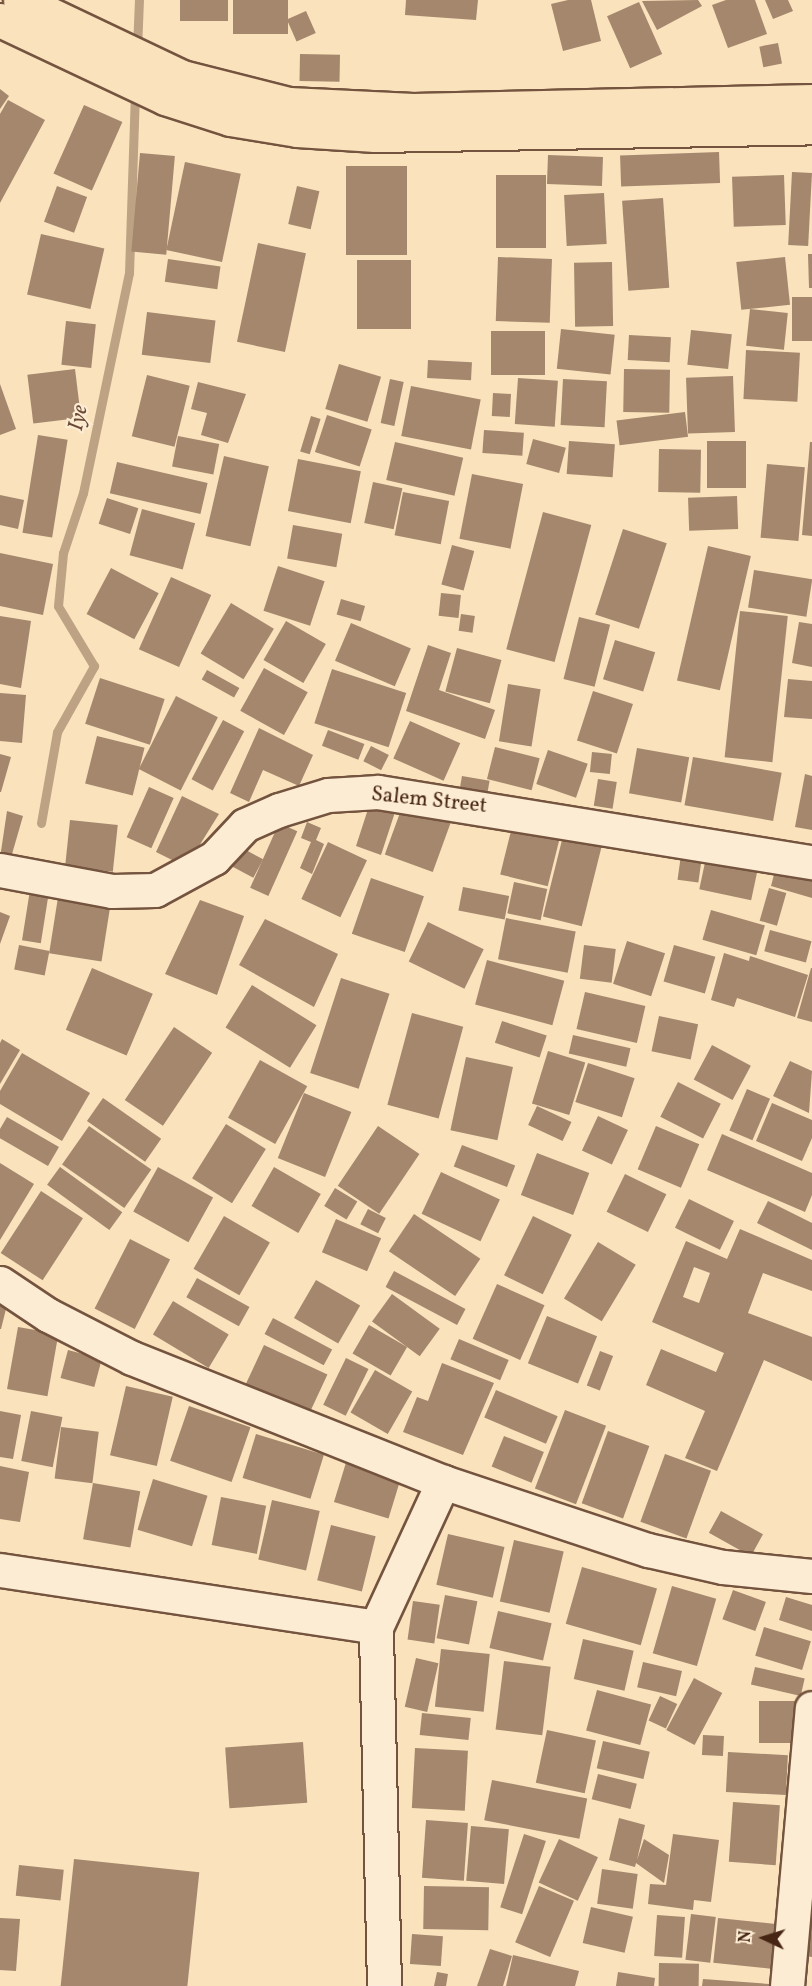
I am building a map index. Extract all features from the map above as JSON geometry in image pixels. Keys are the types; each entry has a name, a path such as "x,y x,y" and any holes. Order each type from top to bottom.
{"highway":[{"path":"20,0 183,77 289,104 413,110 812,101"},
{"path":"0,20 165,98 230,119 297,130 375,135 812,127"}],"street":[{"name":"Salem Street","path":"0,870 112,891 155,890 214,858 245,825 279,810 328,795 378,792 812,862"},
{"path":"0,1283 48,1315 132,1358 443,1482 648,1550 723,1567 812,1576"},
{"path":"384,1986 376,1628 443,1482"},
{"path":"0,1570 376,1628"},
{"path":"787,1986 812,1708"}],"building":[{"path":"180,0 228,0 228,21 180,21"},
{"path":"233,0 288,0 288,34 233,34"},
{"path":"406,0 478,0 476,20 405,15"},
{"path":"568,0 591,0 601,41 563,51 551,4"},
{"path":"698,0 702,6 657,30 642,1"},
{"path":"726,0 755,0 767,34 728,48 712,5"},
{"path":"765,0 788,0 793,11 773,19"},
{"path":"639,2 662,54 630,68 607,16"},
{"path":"306,11 316,33 297,41 287,20"},
{"path":"778,43 782,64 763,67 759,47"},
{"path":"300,54 340,55 340,82 300,81"},
{"path":"0,89 9,96 0,109"},
{"path":"8,100 45,120 0,203 0,114"},
{"path":"84,105 122,122 92,191 53,174"},
{"path":"719,152 720,183 621,186 620,155"},
{"path":"140,153 175,156 166,255 131,252"},
{"path":"548,155 603,157 602,186 547,184"},
{"path":"185,162 241,174 222,262 166,250"},
{"path":"346,166 407,166 407,255 346,255"},
{"path":"792,172 812,173 808,246 788,245"},
{"path":"496,175 546,175 546,248 496,248"},
{"path":"784,175 786,225 734,227 732,177"},
{"path":"57,186 87,197 74,233 44,222"},
{"path":"297,186 319,191 311,229 288,224"},
{"path":"604,193 607,244 567,246 564,195"},
{"path":"663,198 669,288 628,291 622,201"},
{"path":"41,234 104,249 90,309 27,294"},
{"path":"258,243 306,253 285,352 237,342"},
{"path":"808,254 812,254 812,288 809,288"},
{"path":"498,257 552,259 550,323 496,321"},
{"path":"785,257 790,305 741,310 736,262"},
{"path":"168,259 220,266 217,289 165,282"},
{"path":"357,260 411,260 411,329 357,329"},
{"path":"612,262 613,326 575,327 574,263"},
{"path":"792,297 812,297 812,341 792,341"},
{"path":"750,309 788,313 784,350 746,346"},
{"path":"147,312 215,320 210,363 142,355"},
{"path":"66,321 96,324 91,368 61,365"},
{"path":"561,329 615,335 611,374 557,369"},
{"path":"691,330 732,334 728,369 687,365"},
{"path":"491,331 545,331 545,375 491,375"},
{"path":"629,335 671,337 670,362 628,360"},
{"path":"746,350 800,353 797,402 743,399"},
{"path":"428,360 472,362 471,380 427,378"},
{"path":"339,364 381,377 367,422 325,409"},
{"path":"75,369 81,418 33,423 27,375"},
{"path":"624,369 670,370 669,413 623,412"},
{"path":"147,375 190,386 174,447 132,436"},
{"path":"733,376 735,432 688,434 686,378"},
{"path":"518,378 558,381 555,427 515,424"},
{"path":"390,379 404,382 394,426 381,423"},
{"path":"563,379 607,381 605,427 561,425"},
{"path":"198,382 246,394 228,443 201,435 207,413 191,409"},
{"path":"0,384 16,429 0,435"},
{"path":"411,386 481,400 471,450 401,436"},
{"path":"493,393 511,394 510,417 492,416"},
{"path":"685,412 688,437 620,445 617,420"},
{"path":"327,415 372,430 360,467 315,452"},
{"path":"311,416 321,419 310,454 300,451"},
{"path":"484,430 524,433 522,456 482,453"},
{"path":"38,435 68,440 52,537 23,533"},
{"path":"178,436 219,444 213,474 172,466"},
{"path":"533,439 566,448 559,473 526,464"},
{"path":"569,441 615,444 613,477 567,474"},
{"path":"707,441 746,441 746,488 707,488"},
{"path":"395,442 463,458 454,496 386,480"},
{"path":"810,442 812,442 812,536 802,535"},
{"path":"659,449 701,450 700,493 658,492"},
{"path":"224,456 269,466 250,546 206,536"},
{"path":"298,459 361,471 351,523 288,511"},
{"path":"117,462 208,483 200,514 110,493"},
{"path":"767,464 805,467 798,541 761,538"},
{"path":"472,474 523,484 510,549 459,539"},
{"path":"373,482 402,488 394,529 364,523"},
{"path":"403,492 449,501 441,544 395,535"},
{"path":"0,495 24,500 18,529 0,525"},
{"path":"737,496 738,529 689,531 688,498"},
{"path":"107,498 138,508 130,534 99,524"},
{"path":"142,509 195,523 183,570 130,555"},
{"path":"543,512 591,525 555,662 506,649"},
{"path":"293,525 342,534 336,567 287,558"},
{"path":"623,529 667,543 639,629 595,615"},
{"path":"452,545 474,551 464,591 441,585"},
{"path":"708,546 751,556 720,690 677,680"},
{"path":"0,553 53,564 43,615 0,606"},
{"path":"278,566 325,581 310,626 263,611"},
{"path":"111,568 159,593 134,639 87,614"},
{"path":"754,570 812,579 806,617 748,608"},
{"path":"171,577 211,595 179,667 139,649"},
{"path":"441,593 461,595 458,618 439,616"},
{"path":"341,599 365,606 361,621 337,614"},
{"path":"231,603 274,629 243,679 201,654"},
{"path":"740,611 788,616 772,762 725,757"},
{"path":"461,614 475,616 472,633 459,631"},
{"path":"0,616 31,621 21,688 0,684"},
{"path":"579,617 610,625 595,687 564,679"},
{"path":"286,621 326,644 303,683 264,660"},
{"path":"799,622 812,624 812,667 792,663"},
{"path":"351,623 411,648 395,686 335,661"},
{"path":"615,640 655,652 643,691 603,679"},
{"path":"428,645 451,653 439,690 495,710 485,739 406,711"},
{"path":"457,648 501,660 490,703 445,691"},
{"path":"264,668 308,692 284,735 240,711"},
{"path":"332,669 406,693 389,747 314,723"},
{"path":"207,670 239,688 234,698 202,680"},
{"path":"100,678 165,699 150,745 85,724"},
{"path":"788,679 812,681 812,719 784,717"},
{"path":"508,684 541,689 532,746 499,741"},
{"path":"593,691 633,704 617,753 577,740"},
{"path":"0,693 26,695 22,743 0,741"},
{"path":"176,696 218,717 181,790 139,769"},
{"path":"223,720 244,731 213,790 192,779"},
{"path":"410,721 460,743 444,781 393,758"},
{"path":"259,728 313,755 299,786 263,770 249,802 230,793"},
{"path":"328,730 364,744 358,760 322,746"},
{"path":"97,736 145,748 133,795 85,784"},
{"path":"371,746 389,755 381,770 363,761"},
{"path":"495,747 540,758 532,790 487,779"},
{"path":"637,748 689,757 681,803 629,793"},
{"path":"548,750 588,764 576,798 536,784"},
{"path":"592,752 612,754 610,774 590,772"},
{"path":"0,754 11,757 1,792 0,792"},
{"path":"693,757 782,773 773,821 684,805"},
{"path":"805,774 812,776 812,830 795,827"},
{"path":"462,776 490,781 487,797 459,792"},
{"path":"598,779 617,782 613,809 594,806"},
{"path":"149,787 174,798 151,848 127,837"},
{"path":"182,796 219,814 186,867 156,852"},
{"path":"405,799 453,816 433,872 385,854"},
{"path":"370,803 398,803 381,855 356,846"},
{"path":"7,811 23,816 10,861 0,858"},
{"path":"70,820 118,825 113,872 65,867"},
{"path":"307,822 321,828 316,840 324,844 312,874 300,868 311,842 301,838"},
{"path":"279,823 297,831 268,896 250,888"},
{"path":"513,823 561,835 548,886 500,874"},
{"path":"563,836 602,846 582,926 543,917"},
{"path":"328,842 367,860 340,917 301,899"},
{"path":"242,848 263,859 253,878 232,867"},
{"path":"682,848 703,851 698,883 678,880"},
{"path":"707,853 759,864 751,900 699,889"},
{"path":"777,863 812,872 812,898 771,886"},
{"path":"371,878 424,896 405,952 352,934"},
{"path":"514,882 547,889 541,920 507,913"},
{"path":"463,887 509,896 505,920 458,911"},
{"path":"769,888 786,893 777,926 760,921"},
{"path":"30,890 49,893 41,943 22,940"},
{"path":"59,891 111,899 101,962 49,953"},
{"path":"200,900 244,916 217,995 165,974"},
{"path":"711,910 765,925 756,955 702,940"},
{"path":"0,912 10,916 0,944"},
{"path":"506,918 576,932 568,973 498,959"},
{"path":"265,919 338,954 314,1007 239,965"},
{"path":"428,922 484,949 464,989 409,962"},
{"path":"770,930 812,941 806,962 764,951"},
{"path":"627,941 665,953 651,996 613,984"},
{"path":"19,945 49,951 45,975 14,970"},
{"path":"584,945 616,949 612,983 580,979"},
{"path":"674,945 715,957 705,993 664,982"},
{"path":"724,953 749,961 750,956 808,975 795,1017 737,998 734,1007 711,1000"},
{"path":"487,960 564,981 552,1025 475,1004"},
{"path":"92,968 153,994 127,1055 66,1030"},
{"path":"812,968 812,1022 797,1018"},
{"path":"341,978 390,994 359,1089 310,1073"},
{"path":"252,985 316,1025 290,1068 226,1027"},
{"path":"585,992 645,1006 637,1043 576,1029"},
{"path":"412,1013 463,1027 439,1118 387,1105"},
{"path":"659,1016 698,1024 691,1060 652,1051"},
{"path":"502,1021 547,1036 540,1057 495,1043"},
{"path":"174,1027 212,1053 163,1126 125,1100"},
{"path":"573,1035 630,1048 626,1067 569,1054"},
{"path":"2,1039 20,1050 0,1084 0,1043"},
{"path":"712,1045 751,1066 733,1100 694,1079"},
{"path":"548,1051 585,1062 569,1115 532,1104"},
{"path":"22,1053 90,1093 62,1141 0,1104 0,1091"},
{"path":"466,1057 513,1067 497,1140 450,1130"},
{"path":"260,1060 307,1086 275,1144 228,1118"},
{"path":"790,1061 812,1071 809,1113 773,1096"},
{"path":"588,1063 635,1078 622,1117 575,1102"},
{"path":"678,1082 721,1104 703,1139 660,1117"},
{"path":"747,1089 770,1099 752,1140 729,1130"},
{"path":"304,1093 351,1112 325,1177 278,1158"},
{"path":"103,1098 161,1139 145,1162 87,1121"},
{"path":"772,1103 812,1120 812,1138 802,1161 756,1141"},
{"path":"537,1106 571,1122 563,1141 528,1125"},
{"path":"598,1116 628,1130 612,1164 582,1150"},
{"path":"7,1117 59,1147 48,1166 0,1138 0,1129"},
{"path":"226,1124 266,1149 232,1203 192,1178"},
{"path":"89,1126 151,1170 124,1208 62,1165"},
{"path":"378,1126 419,1154 379,1214 338,1186"},
{"path":"656,1126 699,1144 681,1188 638,1169"},
{"path":"722,1134 812,1173 812,1195 805,1212 707,1170"},
{"path":"462,1145 515,1165 507,1187 454,1166"},
{"path":"537,1153 589,1173 573,1215 521,1195"},
{"path":"0,1163 34,1184 0,1240"},
{"path":"60,1167 122,1212 109,1230 47,1185"},
{"path":"158,1167 213,1198 188,1242 133,1212"},
{"path":"274,1167 321,1194 298,1233 252,1206"},
{"path":"441,1172 500,1199 480,1241 422,1214"},
{"path":"625,1174 666,1194 648,1232 607,1212"},
{"path":"335,1188 357,1201 346,1219 324,1206"},
{"path":"41,1191 83,1218 43,1280 1,1253"},
{"path":"689,1199 734,1221 720,1250 675,1228"},
{"path":"768,1201 812,1223 812,1250 757,1223"},
{"path":"368,1209 386,1218 378,1233 360,1224"},
{"path":"414,1214 480,1259 455,1296 389,1251"},
{"path":"224,1216 270,1242 239,1295 194,1269"},
{"path":"533,1216 572,1235 543,1294 504,1275"},
{"path":"336,1219 381,1238 367,1271 322,1252"},
{"path":"740,1229 812,1260 812,1291 763,1273 748,1313 812,1337 812,1381 764,1360 717,1471 685,1458 705,1411 646,1385 661,1349 716,1372 724,1353 652,1322 686,1241 727,1259","holes":["694,1267 710,1273 699,1303 683,1297"]},
{"path":"130,1239 170,1259 135,1329 95,1308"},
{"path":"598,1242 636,1265 602,1321 564,1299"},
{"path":"394,1271 466,1309 457,1325 386,1287"},
{"path":"197,1278 249,1307 239,1326 186,1297"},
{"path":"316,1280 360,1306 338,1344 294,1318"},
{"path":"497,1284 545,1305 520,1360 473,1339"},
{"path":"392,1294 440,1329 420,1356 372,1322"},
{"path":"173,1301 229,1334 209,1368 153,1334"},
{"path":"0,1303 7,1305 1,1329 0,1329"},
{"path":"547,1316 597,1336 578,1384 528,1363"},
{"path":"273,1318 332,1349 324,1365 265,1334"},
{"path":"369,1325 407,1347 391,1376 352,1354"},
{"path":"18,1327 58,1334 47,1396 7,1389"},
{"path":"459,1339 509,1360 500,1380 450,1359"},
{"path":"264,1345 327,1375 308,1416 245,1387"},
{"path":"68,1350 102,1359 94,1387 60,1378"},
{"path":"600,1351 613,1356 600,1391 587,1386"},
{"path":"346,1358 368,1369 346,1416 323,1405"},
{"path":"442,1363 494,1383 463,1455 403,1432 417,1397 428,1401"},
{"path":"375,1370 412,1392 388,1434 351,1412"},
{"path":"126,1386 173,1397 157,1466 110,1455"},
{"path":"496,1390 558,1416 546,1444 484,1418"},
{"path":"189,1406 250,1427 232,1482 170,1461"},
{"path":"565,1410 606,1426 576,1504 535,1488"},
{"path":"0,1411 21,1415 13,1459 0,1457"},
{"path":"31,1411 62,1417 53,1467 21,1461"},
{"path":"61,1427 99,1432 92,1483 55,1479"},
{"path":"608,1431 649,1446 623,1518 582,1503"},
{"path":"256,1434 324,1455 310,1499 243,1478"},
{"path":"504,1436 544,1452 532,1483 492,1467"},
{"path":"665,1454 711,1471 686,1538 640,1522"},
{"path":"348,1456 403,1473 388,1519 334,1502"},
{"path":"0,1466 29,1472 20,1522 0,1519"},
{"path":"153,1479 208,1496 192,1546 138,1530"},
{"path":"93,1483 140,1491 130,1547 83,1539"},
{"path":"221,1497 266,1506 257,1554 212,1545"},
{"path":"272,1500 320,1511 306,1570 258,1559"},
{"path":"721,1511 763,1534 751,1556 709,1533"},
{"path":"331,1525 376,1536 362,1591 317,1580"},
{"path":"448,1534 505,1547 493,1598 436,1585"},
{"path":"514,1540 564,1551 550,1613 500,1601"},
{"path":"582,1567 657,1588 641,1645 566,1624"},
{"path":"672,1586 716,1599 697,1666 653,1653"},
{"path":"733,1590 766,1602 755,1631 722,1619"},
{"path":"445,1595 477,1601 469,1644 437,1638"},
{"path":"786,1597 812,1605 812,1631 779,1620"},
{"path":"413,1601 440,1605 434,1643 408,1640"},
{"path":"498,1611 552,1623 543,1660 489,1648"},
{"path":"764,1627 811,1641 802,1670 755,1656"},
{"path":"583,1639 634,1651 624,1691 574,1679"},
{"path":"441,1649 490,1654 484,1712 435,1707"},
{"path":"416,1658 438,1663 427,1712 405,1707"},
{"path":"504,1661 551,1667 542,1735 496,1729"},
{"path":"643,1662 682,1671 676,1696 637,1687"},
{"path":"755,1667 805,1678 801,1696 751,1685"},
{"path":"694,1678 722,1693 695,1745 666,1730"},
{"path":"597,1690 651,1704 640,1745 586,1731"},
{"path":"660,1696 677,1704 666,1729 649,1720"},
{"path":"759,1701 802,1701 802,1743 759,1743"},
{"path":"422,1713 471,1718 468,1740 420,1735"},
{"path":"547,1730 596,1740 585,1793 536,1783"},
{"path":"703,1735 724,1736 723,1756 702,1755"},
{"path":"603,1741 650,1752 643,1779 597,1768"},
{"path":"303,1742 307,1803 229,1808 225,1747"},
{"path":"415,1748 468,1751 465,1811 412,1808"},
{"path":"728,1752 788,1755 786,1795 726,1792"},
{"path":"598,1774 637,1784 631,1809 592,1799"},
{"path":"492,1780 587,1799 579,1839 484,1820"},
{"path":"733,1802 780,1805 776,1865 729,1862"},
{"path":"619,1818 645,1825 637,1860 644,1839 669,1855 664,1883 636,1863 635,1867 609,1860"},
{"path":"426,1820 468,1823 464,1881 422,1878"},
{"path":"471,1826 509,1829 504,1884 466,1881"},
{"path":"524,1834 546,1841 522,1914 500,1907"},
{"path":"673,1834 719,1840 711,1902 694,1900 693,1910 648,1904 650,1884 666,1885"},
{"path":"559,1839 598,1857 578,1901 539,1883"},
{"path":"74,1859 199,1872 187,1986 61,1986"},
{"path":"812,1863 812,1957 797,1955"},
{"path":"19,1865 64,1870 61,1901 16,1896"},
{"path":"602,1869 638,1874 633,1909 597,1904"},
{"path":"424,1886 489,1887 488,1930 423,1929"},
{"path":"539,1886 574,1901 550,1957 515,1942"},
{"path":"591,1907 633,1917 625,1953 583,1943"},
{"path":"691,1914 716,1917 710,1963 685,1960"},
{"path":"657,1915 685,1917 682,1958 654,1956"},
{"path":"0,1918 20,1919 16,1971 0,1970"},
{"path":"718,1918 776,1924 771,1969 713,1963"},
{"path":"412,1934 443,1936 441,1966 410,1964"},
{"path":"490,1949 512,1956 503,1986 477,1986"},
{"path":"513,1955 579,1971 575,1986 506,1986"},
{"path":"659,1963 699,1964 699,1986 659,1986"},
{"path":"437,1972 448,1974 446,1986 434,1986"},
{"path":"618,1972 655,1978 654,1986 616,1986"},
{"path":"703,1979 769,1984 769,1986 702,1986"}],"waterway":[{"name":"Iye","path":"137,49 139,0"},
{"name":"Iye","path":"41,823 57,732 94,666 58,606 63,553 83,493 129,273 135,92"}]}
